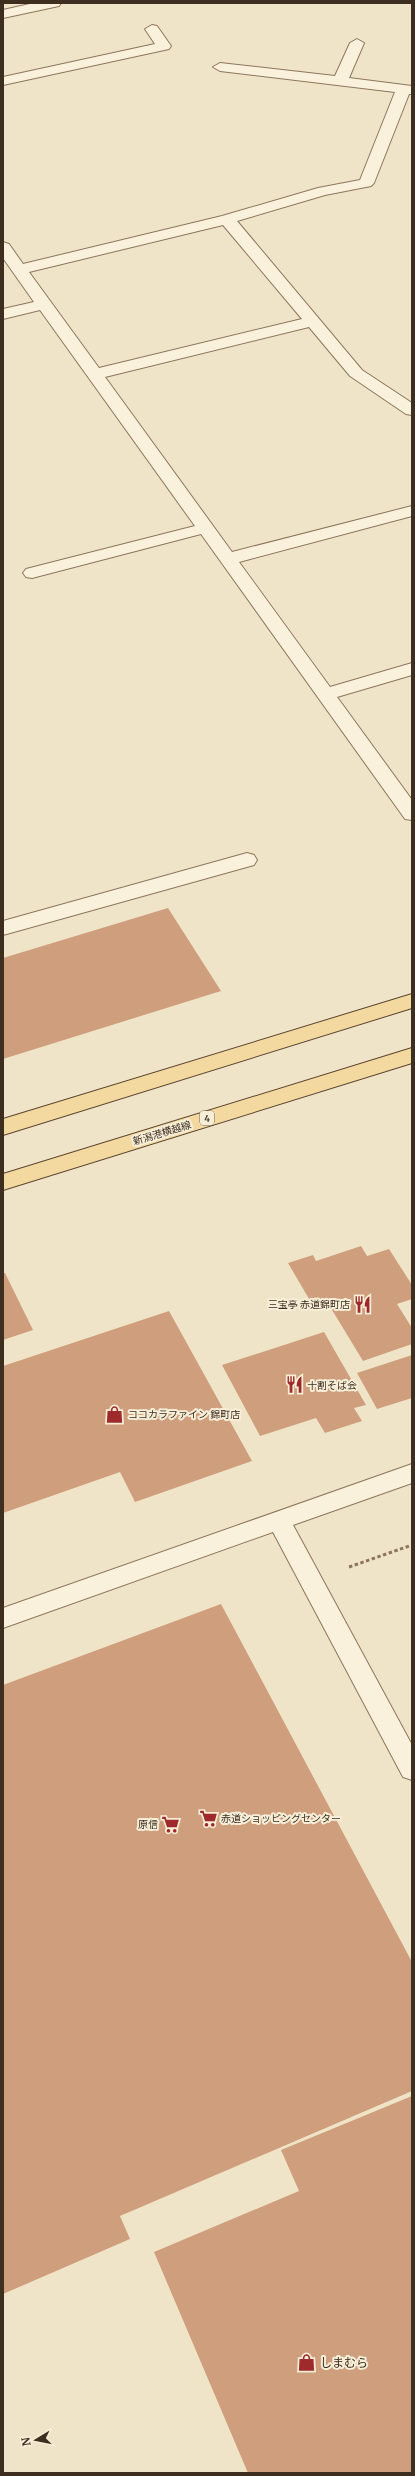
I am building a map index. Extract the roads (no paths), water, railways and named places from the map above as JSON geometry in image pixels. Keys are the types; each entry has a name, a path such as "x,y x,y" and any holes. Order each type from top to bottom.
{"main road":[{"path":"3,1127 412,1001"},
{"name":"新潟港横越線","path":"3,1182 412,1055"}],"street":[{"path":"3,14 54,3"},
{"path":"3,80 164,46 152,29"},
{"path":"340,81 357,43"},
{"path":"220,67 408,89 366,183 323,191 227,218 9,258 96,374 412,814"},
{"path":"227,218 356,373 412,410"},
{"path":"3,314 45,304"},
{"path":"96,374 312,321"},
{"path":"228,559 412,510"},
{"path":"32,573 206,528"},
{"path":"325,694 412,669"},
{"path":"3,928 247,860"},
{"path":"3,1618 412,1473"},
{"path":"279,1521 412,1770"}],"place":[{"name":"三宝亭 赤道錦町店","path":"363,1304"},
{"name":"十割そば会","path":"294,1385"},
{"name":"ココカラファイン 錦町店","path":"115,1414"},
{"name":"赤道ショッピングセンター","path":"208,1818"},
{"name":"原信","path":"171,1824"},
{"name":"しまむら","path":"307,2362"}]}
